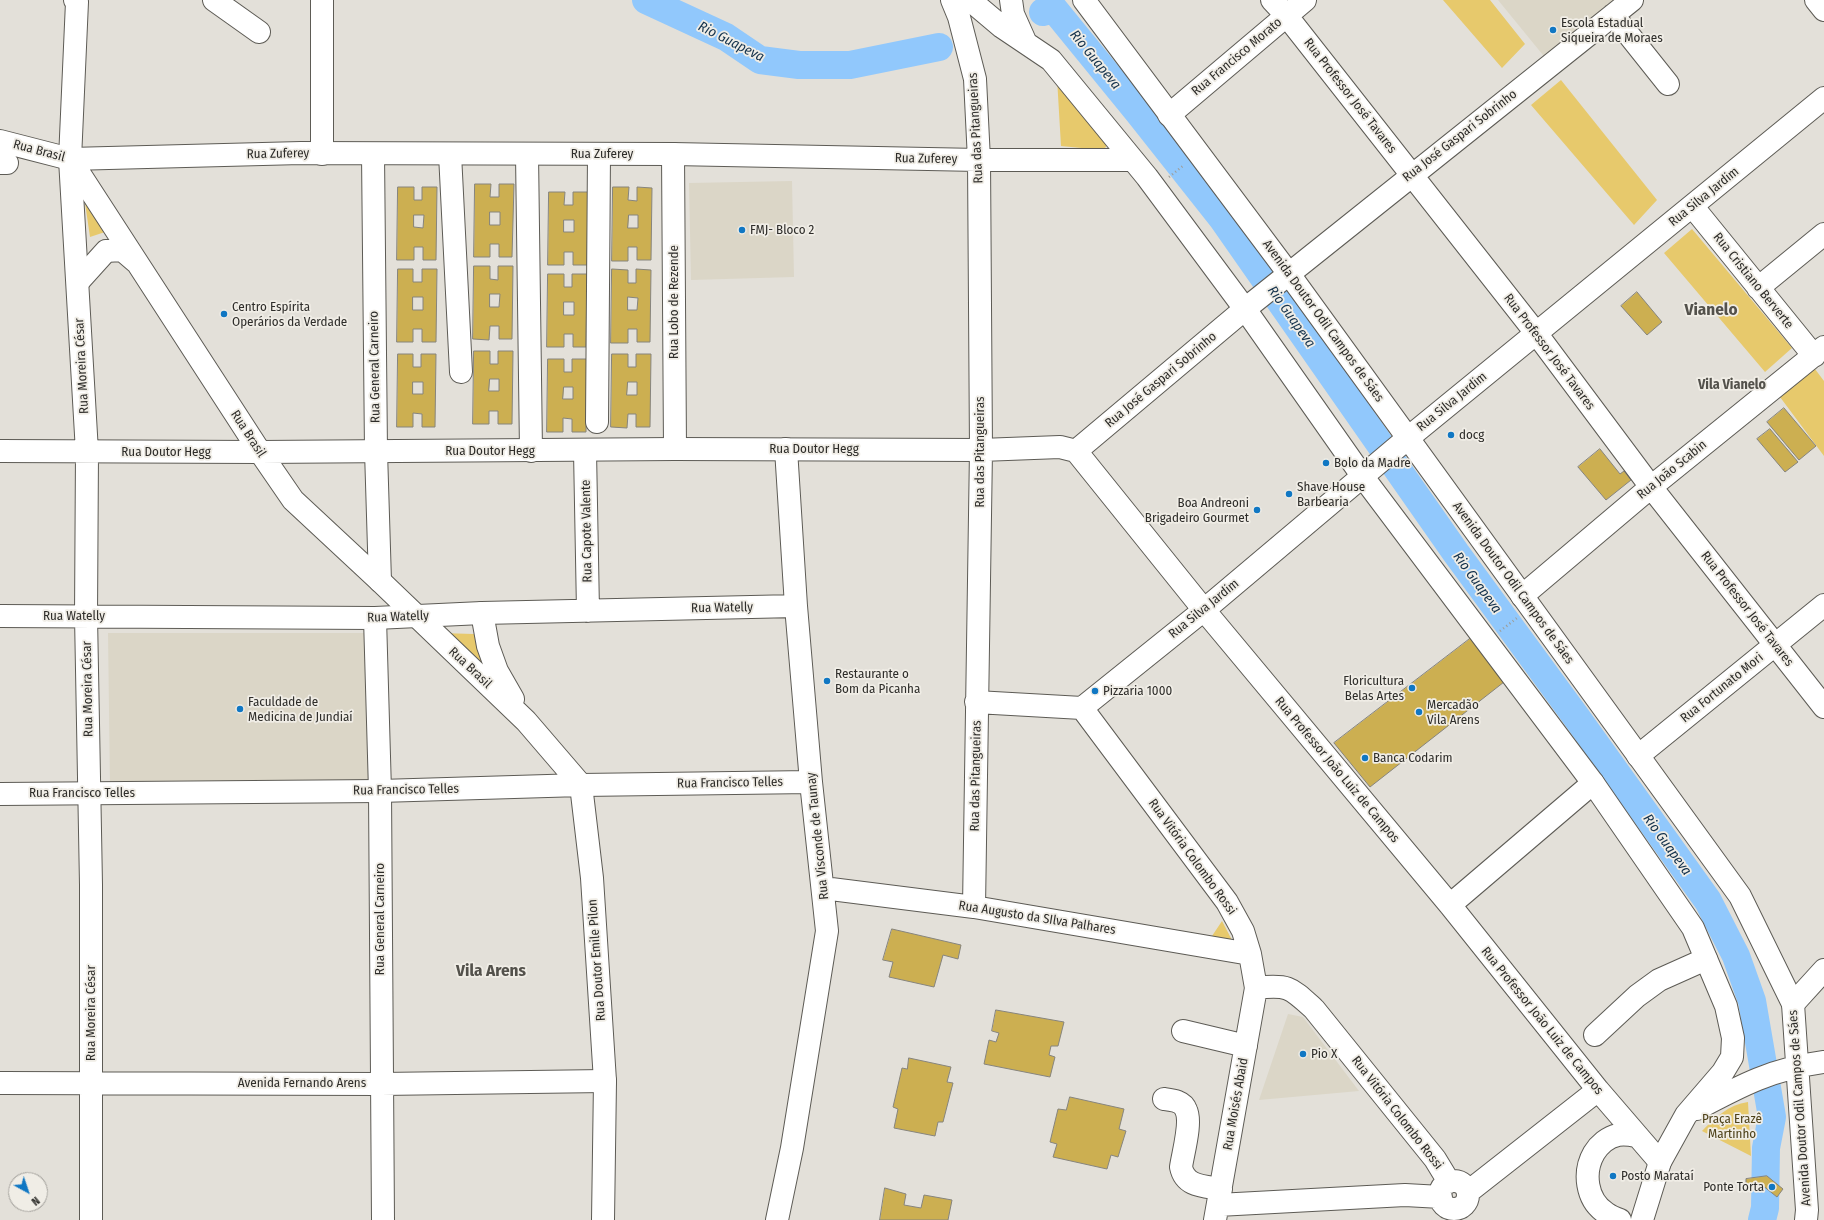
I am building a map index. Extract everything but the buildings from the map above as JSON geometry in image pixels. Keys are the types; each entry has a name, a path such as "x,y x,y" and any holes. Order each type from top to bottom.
{"street":[{"name":"Rua Moreira César","path":"75,0 78,2 70,159 87,452 86,616 90,793 91,1220"},
{"path":"214,0 258,32"},
{"path":"322,0 322,154"},
{"name":"Rua das Pitangueiras","path":"952,0 959,17 975,79 979,160 981,450 974,907"},
{"path":"970,0 1002,27 1025,41 1051,60 1250,305 1371,470 1593,783 1693,928 1726,1006 1733,1038 1732,1057 1723,1072 1686,1115 1660,1162 1642,1220"},
{"path":"1011,0 1013,14 1025,41"},
{"name":"Avenida Doutor Odil Campos de Sáes","path":"1084,0 1169,114 1402,442 1522,596 1740,896 1793,1004 1791,1067 1807,1210 1806,1220"},
{"name":"Rua Francisco Morato","path":"1169,114 1279,7 1305,0"},
{"name":"Rua José Gaspari Sobrinho","path":"1076,451 1250,305 1632,0"},
{"path":"1816,0 1824,10"},
{"name":"Rua Professor José Tavares","path":"1279,7 1536,333 1651,487 1824,707"},
{"path":"1613,15 1668,84"},
{"name":"Rua Silva Jardim","path":"1082,708 1204,610 1371,470 1402,442 1693,207 1824,98"},
{"name":"Rua Brasil","path":"0,141 70,159 260,452 293,500 526,721"},
{"name":"Rua Zuferey","path":"70,159 322,154 673,154 979,160 1133,160"},
{"name":"Rua General Carneiro","path":"373,154 376,451 380,581"},
{"path":"450,154 461,372"},
{"path":"527,154 531,451"},
{"path":"597,422 599,154"},
{"name":"Rua Lobo de Rezende","path":"673,154 675,449"},
{"name":"Rua Cristiano Berverte","path":"1693,207 1758,288 1819,352"},
{"path":"1758,288 1824,234"},
{"path":"78,282 97,258 106,251 122,250 137,263"},
{"name":"Rua João Scabin","path":"1522,596 1651,487 1819,352"},
{"path":"981,450 1060,447 1076,451"},
{"name":"Rua Doutor Hegg","path":"0,451 260,452 675,449 981,450"},
{"name":"Rua Visconde de Taunay","path":"777,1220 792,1148 823,968 827,931 824,888 811,782 796,606 786,449"},
{"name":"Rua Capote Valente","path":"585,450 588,611"},
{"name":"Rua Professor João Luiz de Campos","path":"1076,451 1204,610 1450,905 1598,1090 1636,1136 1660,1162"},
{"name":"Rua Watelly","path":"0,616 375,618 482,613 796,606"},
{"name":"Rua Fortunato Mori","path":"1638,756 1824,606"},
{"path":"482,613 488,646 497,671 526,721 581,785"},
{"name":"Rua General Carneiro","path":"375,618 380,791 383,1220"},
{"path":"976,702 1082,708"},
{"name":"Rua Vitória Colombo Rossi","path":"1082,708 1227,902 1243,931 1250,954 1256,988 1278,985 1294,991 1314,1009 1435,1159 1454,1203"},
{"name":"Rua Francisco Telles","path":"0,794 380,791 581,785 811,782"},
{"path":"1450,905 1593,783"},
{"name":"Rua Doutor Emile Pilon","path":"581,785 592,878 605,1081 603,1220"},
{"name":"Rua Augusto da SIlva Palhares","path":"824,888 974,907 1250,954"},
{"path":"1594,1035 1637,996 1659,980 1706,959"},
{"path":"1793,1004 1824,970"},
{"name":"Rua Moisés Abaid","path":"1218,1205 1256,988"},
{"path":"1183,1031 1246,1046"},
{"path":"1686,1115 1747,1082 1791,1067 1824,1062"},
{"name":"Avenida Fernando Arens","path":"0,1083 91,1082 381,1084 605,1081"},
{"path":"1164,1099 1178,1102 1186,1108 1188,1119 1180,1167 1182,1174 1187,1180 1218,1205 1405,1195 1454,1203 1598,1090"},
{"path":"1620,1220 1605,1213 1600,1208 1589,1190 1586,1177 1590,1159 1598,1148 1607,1140 1618,1135 1636,1136"},
{"path":"1405,1195 1419,1187 1432,1172 1435,1159"},
{"path":"1651,1187 1654,1220"}],"path":[{"path":"1168,178 1186,164"},
{"path":"1497,633 1517,618"}],"shaded area":[{"name":"Escola Estadual Siqueira de Moraes","path":"1498,0 1620,0 1547,60"},
{"name":"FMJ- Bloco 2","path":"792,181 794,277 691,280 689,183"},
{"name":"Faculdade de Medicina de Jundiaí","path":"108,633 370,633 370,786 110,785"},
{"name":"Pio X","path":"1288,1014 1303,1017 1359,1091 1259,1100"}],"green space":[{"path":"1443,0 1490,0 1525,44 1502,68"},
{"path":"1057,78 1107,143 1106,147 1102,150 1061,146"},
{"path":"1561,80 1657,200 1634,225 1531,105"},
{"path":"84,196 105,232 90,237"},
{"path":"1692,229 1792,348 1765,372 1664,253"},
{"path":"1815,369 1824,381 1824,456 1780,397"},
{"path":"440,633 474,634 495,683"},
{"path":"1222,921 1233,942 1212,936"},
{"name":"Praça Erazê Martinho","path":"1748,1102 1751,1156 1702,1131 1717,1116 1728,1109"}],"waterway":[{"name":"Rio Guapeva","path":"646,0 726,37 760,60 799,65 850,65 939,47"},
{"name":"Rio Guapeva","path":"1043,12 1054,9 1222,218 1456,553 1577,718 1708,901 1736,956 1752,1001 1772,1117 1766,1148 1765,1208 1762,1220"}],"place":[{"name":"Escola Estadual Siqueira de Moraes","path":"1553,30"},
{"name":"FMJ- Bloco 2","path":"742,230"},
{"name":"Centro Espírita Operários da Verdade","path":"224,314"},
{"name":"docg","path":"1451,435"},
{"name":"Bolo da Madre","path":"1326,463"},
{"name":"Shave House Barbearia","path":"1289,494"},
{"name":"Boa Andreoni Brigadeiro Gourmet","path":"1257,510"},
{"name":"Restaurante o Bom da Picanha","path":"827,681"},
{"name":"Floricultura Belas Artes","path":"1412,688"},
{"name":"Pizzaria 1000","path":"1095,691"},
{"name":"Faculdade de Medicina de Jundiaí","path":"240,709"},
{"name":"Mercadão Vila Arens","path":"1419,712"},
{"name":"Banca Codarim","path":"1365,758"},
{"name":"Pio X","path":"1303,1054"},
{"name":"Posto Marataí","path":"1613,1176"},
{"name":"Ponte Torta","path":"1772,1187"}],"district":[{"name":"Vianelo","path":"1711,310"},
{"name":"Vila Vianelo","path":"1732,385"},
{"name":"Vila Arens","path":"491,971"}]}
